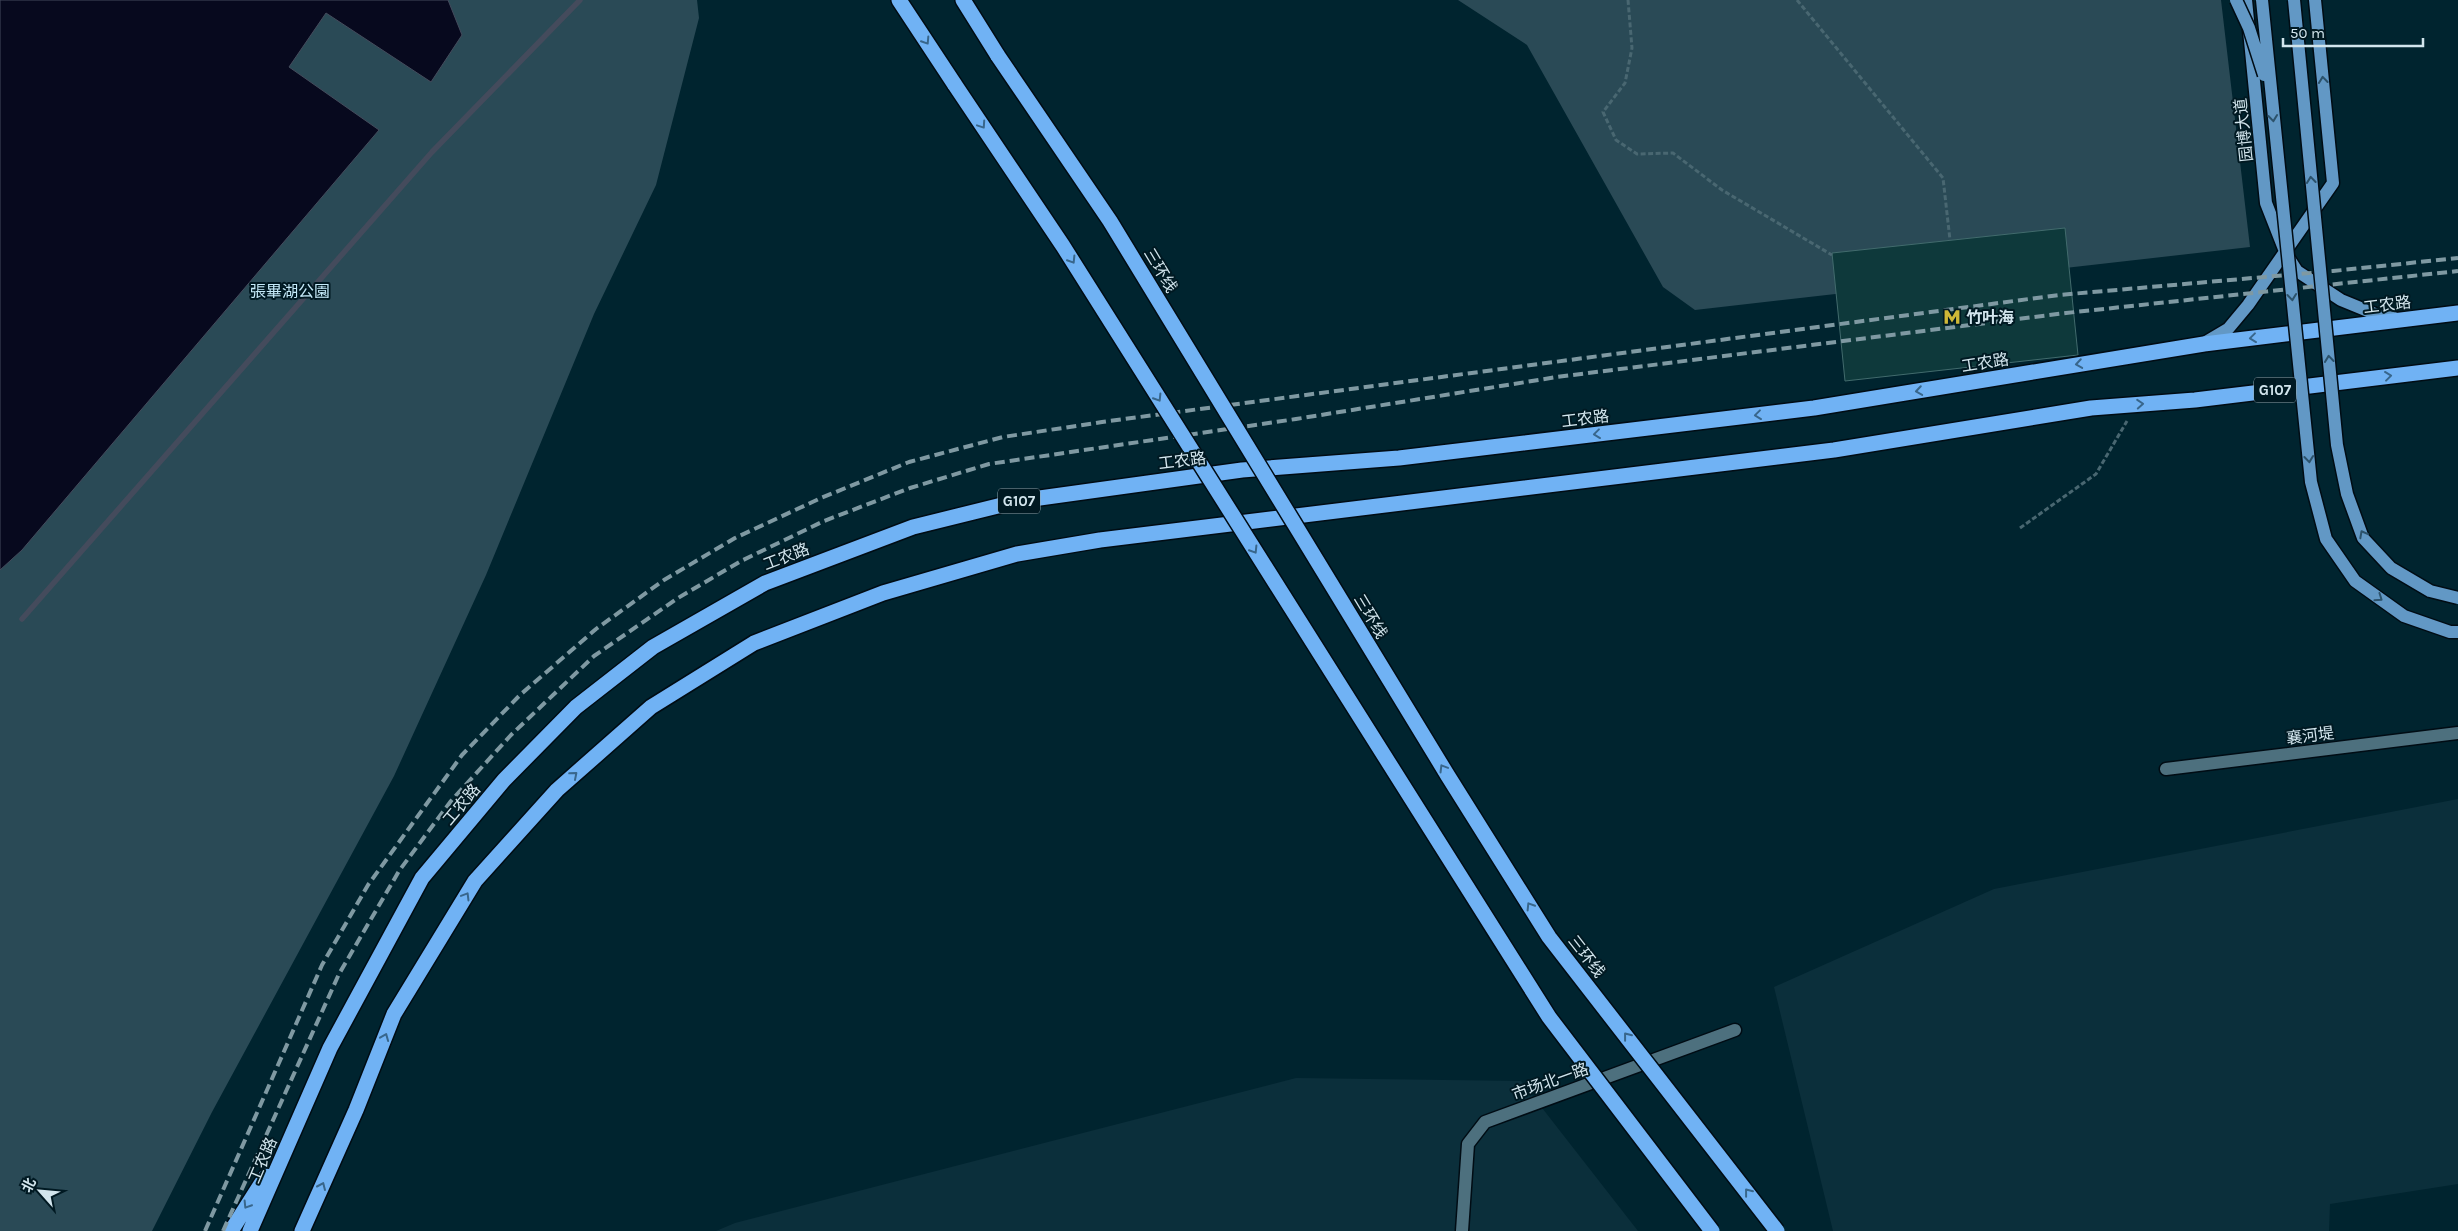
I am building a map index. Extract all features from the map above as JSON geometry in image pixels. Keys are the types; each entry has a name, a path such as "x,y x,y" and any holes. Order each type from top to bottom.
{"highway":[{"path":"899,0 1063,246 1550,1017 1712,1231"},
{"name":"三环线","path":"962,0 1110,221 1448,776 1549,937 1777,1231"},
{"name":"工农路","path":"250,1231 330,1048 422,878 504,780 576,708 653,647 765,583 913,527 1018,501 1242,470 1399,458 1814,408 2204,344 2458,313"},
{"name":"G107","path":"302,1231 356,1110 394,1014 475,881 557,790 651,707 754,643 883,593 1017,554 1090,542 1834,450 2091,408 2195,400 2458,368"},
{"path":"231,1231 292,1134"}],"main road":[{"path":"2236,0 2249,28 2270,96"},
{"name":"园博大道","path":"2246,0 2266,203 2286,254 2297,271 2342,300 2380,316 2404,320"},
{"path":"2262,0 2270,96 2311,482 2326,540 2355,581 2397,611 2450,632 2458,632"},
{"path":"2294,0 2337,445 2347,494 2362,538 2391,568 2430,591 2458,598"},
{"path":"2204,344 2228,330 2286,254 2333,183 2315,0"}],"street":[{"name":"襄河堤","path":"2166,769 2458,733"},
{"name":"市场北一路","path":"1462,1231 1468,1144 1485,1122 1734,1030"}],"path":[{"path":"1628,0 1632,48 1624,83 1604,112 1616,140 1637,154 1673,153 1722,190 1832,255"},
{"path":"1797,0 1943,178 1950,240"},
{"path":"2020,528 2096,474 2136,404"}],"shaded area":[{"path":"0,0 448,0 462,35 431,82 326,13 289,67 379,130 22,550 0,570"},
{"path":"2458,799 2458,1184 2330,1204 2329,1231 1833,1231 1774,987 1994,889"},
{"path":"1296,1078 1521,1081 1638,1231 716,1231 735,1223"}],"green space":[{"name":"張畢湖公園","path":"0,0 697,0 699,18 656,185 594,314 486,575 394,776 212,1112 152,1231 0,1231"},
{"path":"1458,0 2221,0 2250,247 1695,310 1663,287 1527,45"}],"building":[{"path":"2065,228 2078,355 1845,381 1832,253"}],"waterway":[{"path":"22,619 432,152 580,0"}],"railway":[{"path":"205,1231 322,965 368,885 462,755 520,695 596,629 664,580 735,538 821,498 909,462 1003,437 1102,422 2059,295 2458,258"},
{"path":"223,1231 339,974 399,871 451,801 511,735 594,656 678,598 741,561 824,521 910,488 989,464 1296,419 1557,377 2066,313 2458,271"}],"place":[{"name":"竹叶海","path":"1952,317"}]}
